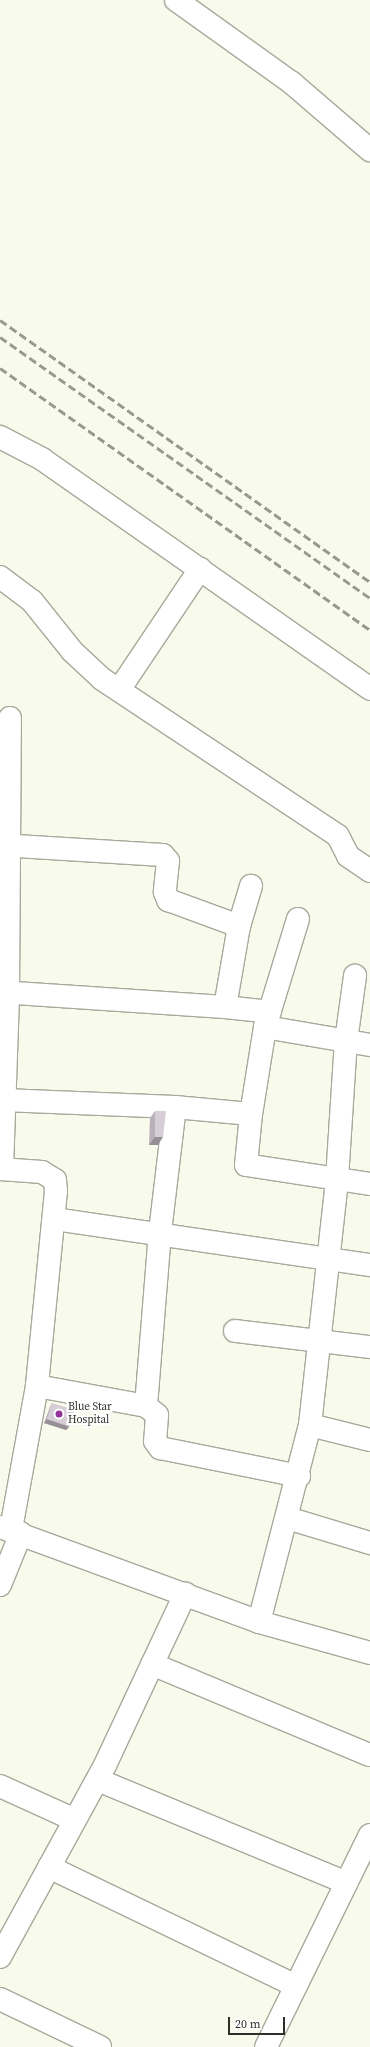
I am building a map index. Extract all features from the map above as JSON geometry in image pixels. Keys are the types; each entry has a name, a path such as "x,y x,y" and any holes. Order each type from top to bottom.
{"street":[{"path":"176,0 302,91 370,150"},
{"path":"0,437 42,458 370,688"},
{"path":"119,690 200,569"},
{"path":"0,577 32,602 72,651 102,679 338,836 348,856 370,871"},
{"path":"0,1585 37,1386 56,1190 55,1180 51,1175 42,1172 1,1169 4,993 4,845 10,718"},
{"path":"4,845 163,855 168,861 165,892 168,900 239,926"},
{"path":"225,1007 239,926 251,886"},
{"path":"298,919 268,1020 250,1114 246,1165 370,1184"},
{"path":"259,1622 299,1476 310,1425 337,1179 346,1041 355,976"},
{"path":"4,993 225,1007 346,1041 370,1045"},
{"path":"3,1100 175,1107 250,1114"},
{"path":"146,1406 160,1232 175,1107"},
{"path":"54,1219 160,1232 370,1265"},
{"path":"236,1331 370,1347"},
{"path":"37,1386 146,1406 157,1414 155,1441 160,1448 299,1476"},
{"path":"310,1425 370,1440"},
{"path":"287,1518 370,1543"},
{"path":"11,1530 259,1622 370,1654"},
{"path":"3,1946 50,1867 98,1780 185,1594"},
{"path":"152,1664 370,1755"},
{"path":"98,1780 347,1883"},
{"path":"0,1786 75,1820"},
{"path":"266,2047 370,1835"},
{"path":"50,1867 296,1986"},
{"path":"0,1999 100,2047"}],"building":[{"path":"155,1111 166,1111 163,1137 155,1137"},
{"path":"52,1403 75,1410 70,1426 47,1419"}],"railway":[{"path":"0,320 370,582"},
{"path":"0,337 370,598"},
{"path":"0,368 370,630"}],"place":[{"name":"Blue Star Hospital","path":"59,1414"}]}
